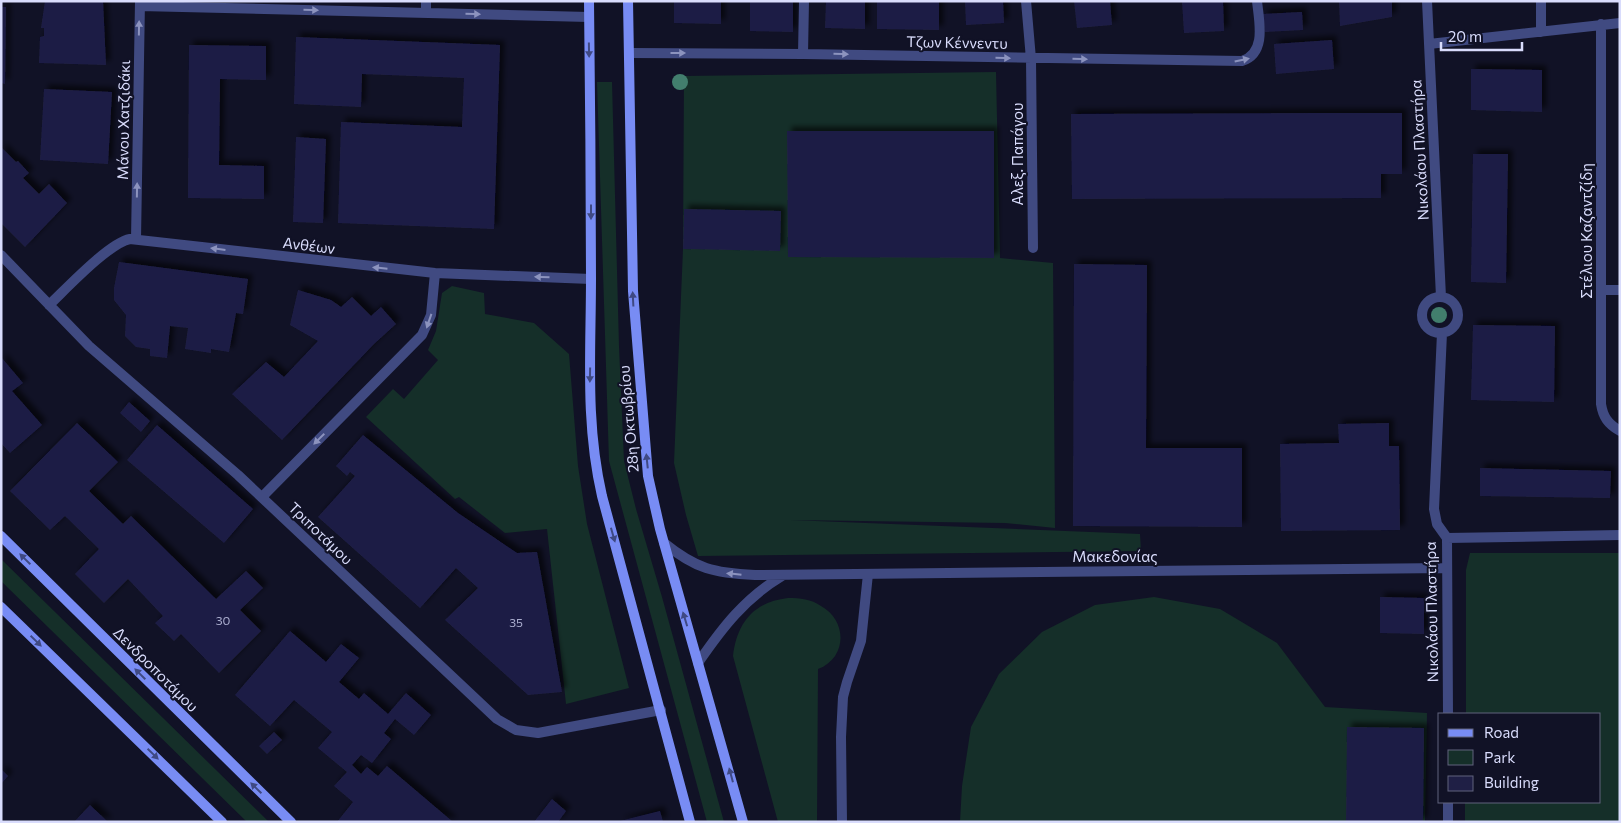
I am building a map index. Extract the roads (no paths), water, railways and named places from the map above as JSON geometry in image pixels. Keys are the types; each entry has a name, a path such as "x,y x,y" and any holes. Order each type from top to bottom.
{"main road":[{"path":"588,1 591,279 589,404 595,464 690,822"},
{"name":"28η Οκτωβρίου","path":"628,1 634,318 648,476 664,543 744,822"},
{"name":"Δενδροποτάμου","path":"1,536 291,822"},
{"path":"1,607 222,822"}],"street":[{"path":"426,1 426,13"},
{"path":"804,1 804,54"},
{"name":"Αλεξ. Παπάγου","path":"1026,1 1031,59 1033,248"},
{"name":"Τζων Κέννεντυ","path":"630,53 1242,61 1250,59 1258,46 1258,1"},
{"name":"Νικολάου Πλαστήρα","path":"1427,1 1442,297"},
{"path":"1541,1 1541,32"},
{"path":"140,3 589,17"},
{"name":"Μάνου Χατζιδάκι","path":"136,239 140,3"},
{"path":"1429,44 1620,23"},
{"name":"Στέλιου Καζαντζίδη","path":"1601,24 1601,404 1602,413 1606,421 1620,431"},
{"name":"Ανθέων","path":"49,305 111,248 128,239 435,273 591,279"},
{"name":"Τριποτάμου","path":"1,255 89,346 262,497 398,627 508,726 516,730 538,733 660,710"},
{"path":"262,497 422,335 431,315 435,273"},
{"path":"1601,290 1620,290"},
{"path":"1442,297 1453,303 1457,308 1458,314 1455,325 1450,330 1442,332 1429,329 1422,318 1425,306 1430,300 1442,297"},
{"name":"Νικολάου Πλαστήρα","path":"1442,332 1434,514 1437,524 1447,538 1448,713"},
{"path":"1447,538 1620,536"},
{"name":"Μακεδονίας","path":"664,543 686,560 708,570 739,574 1447,568"},
{"path":"842,822 841,737 843,697 861,641 868,574"},
{"path":"698,662 720,631 739,610 761,589 782,575"},
{"path":"1448,803 1448,822"}]}
